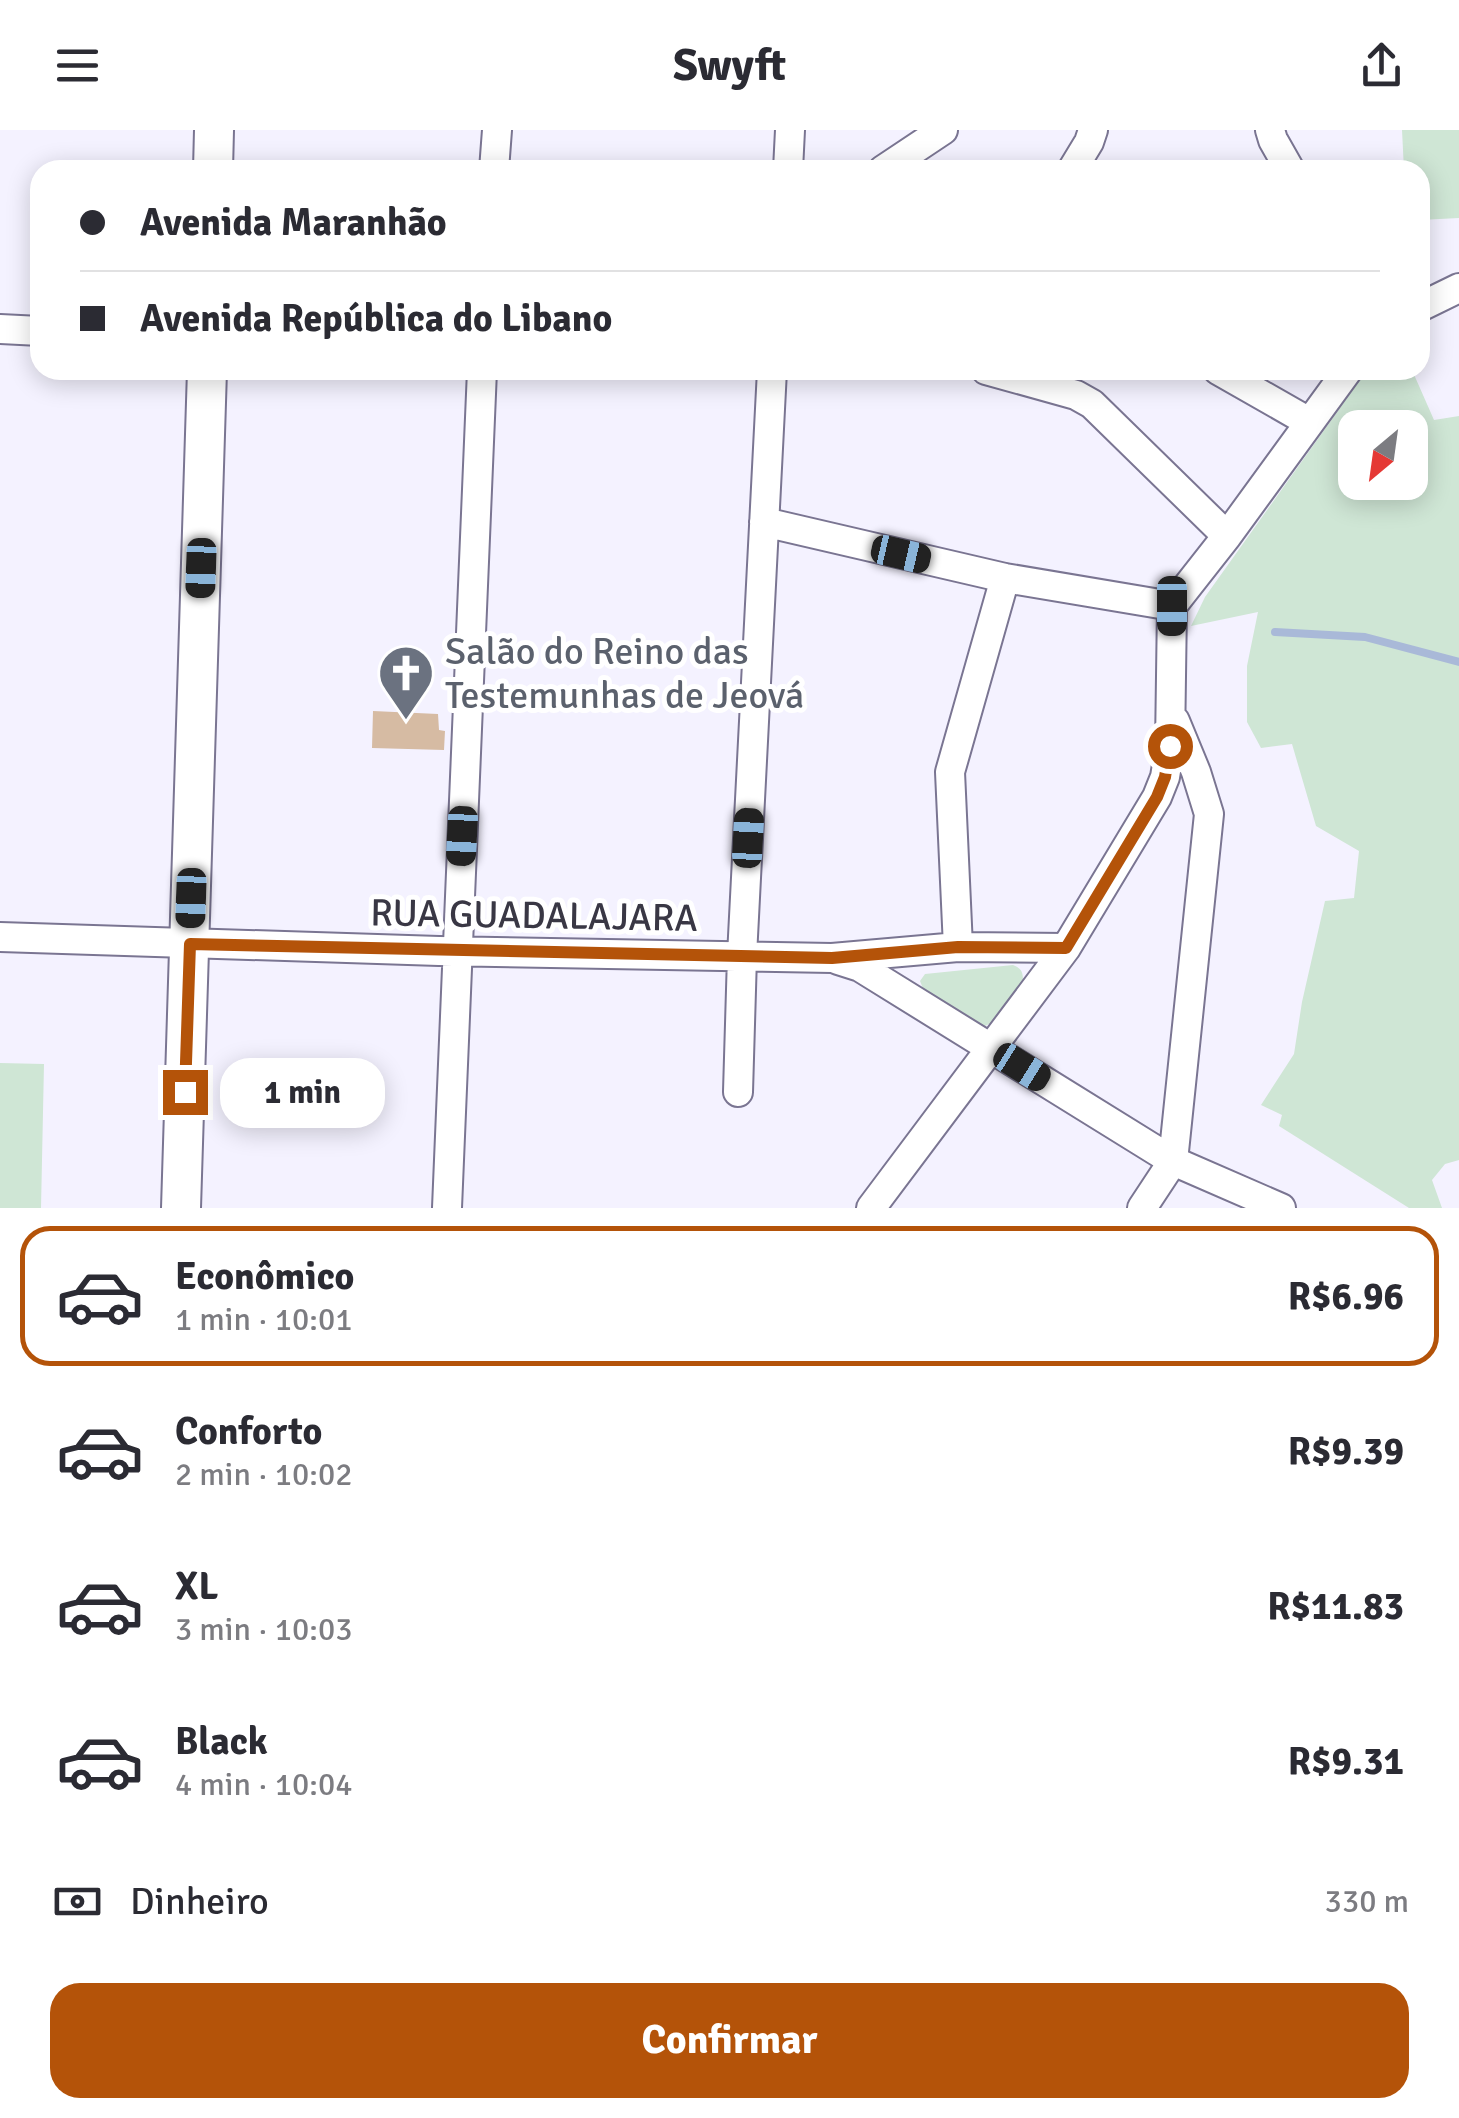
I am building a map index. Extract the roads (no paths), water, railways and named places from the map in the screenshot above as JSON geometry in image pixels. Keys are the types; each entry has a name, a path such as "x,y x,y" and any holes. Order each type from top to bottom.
{"main road":[{"path":"213,160 214,130"},
{"path":"182,1208 208,380"}],"street":[{"path":"495,160 497,130"},
{"path":"788,160 790,130"},
{"path":"898,160 943,130"},
{"path":"1078,160 1093,130"},
{"path":"1270,130 1284,160"},
{"path":"1430,302 1459,288"},
{"path":"0,330 30,331"},
{"path":"448,1208 482,380"},
{"path":"738,1092 771,380"},
{"path":"1022,380 1076,395 1092,404 1227,536"},
{"path":"1236,380 1309,422"},
{"path":"872,1208 1066,948 1157,797 1168,761 1172,713 1172,606 1340,380"},
{"path":"764,522 1004,578 1172,606"},
{"path":"958,947 950,772 1004,578"},
{"path":"1142,1208 1173,1161 1209,814 1172,713"},
{"name":"RUA GUADALAJARA","path":"0,937 832,958 958,947 1066,948"},
{"path":"832,958 860,968 1173,1161 1280,1208"}],"waterway":[{"path":"1275,632 1365,637 1459,662"}],"place":[{"name":"Salão do Reino das Testemunhas de Jeová","path":"406,722"}]}
